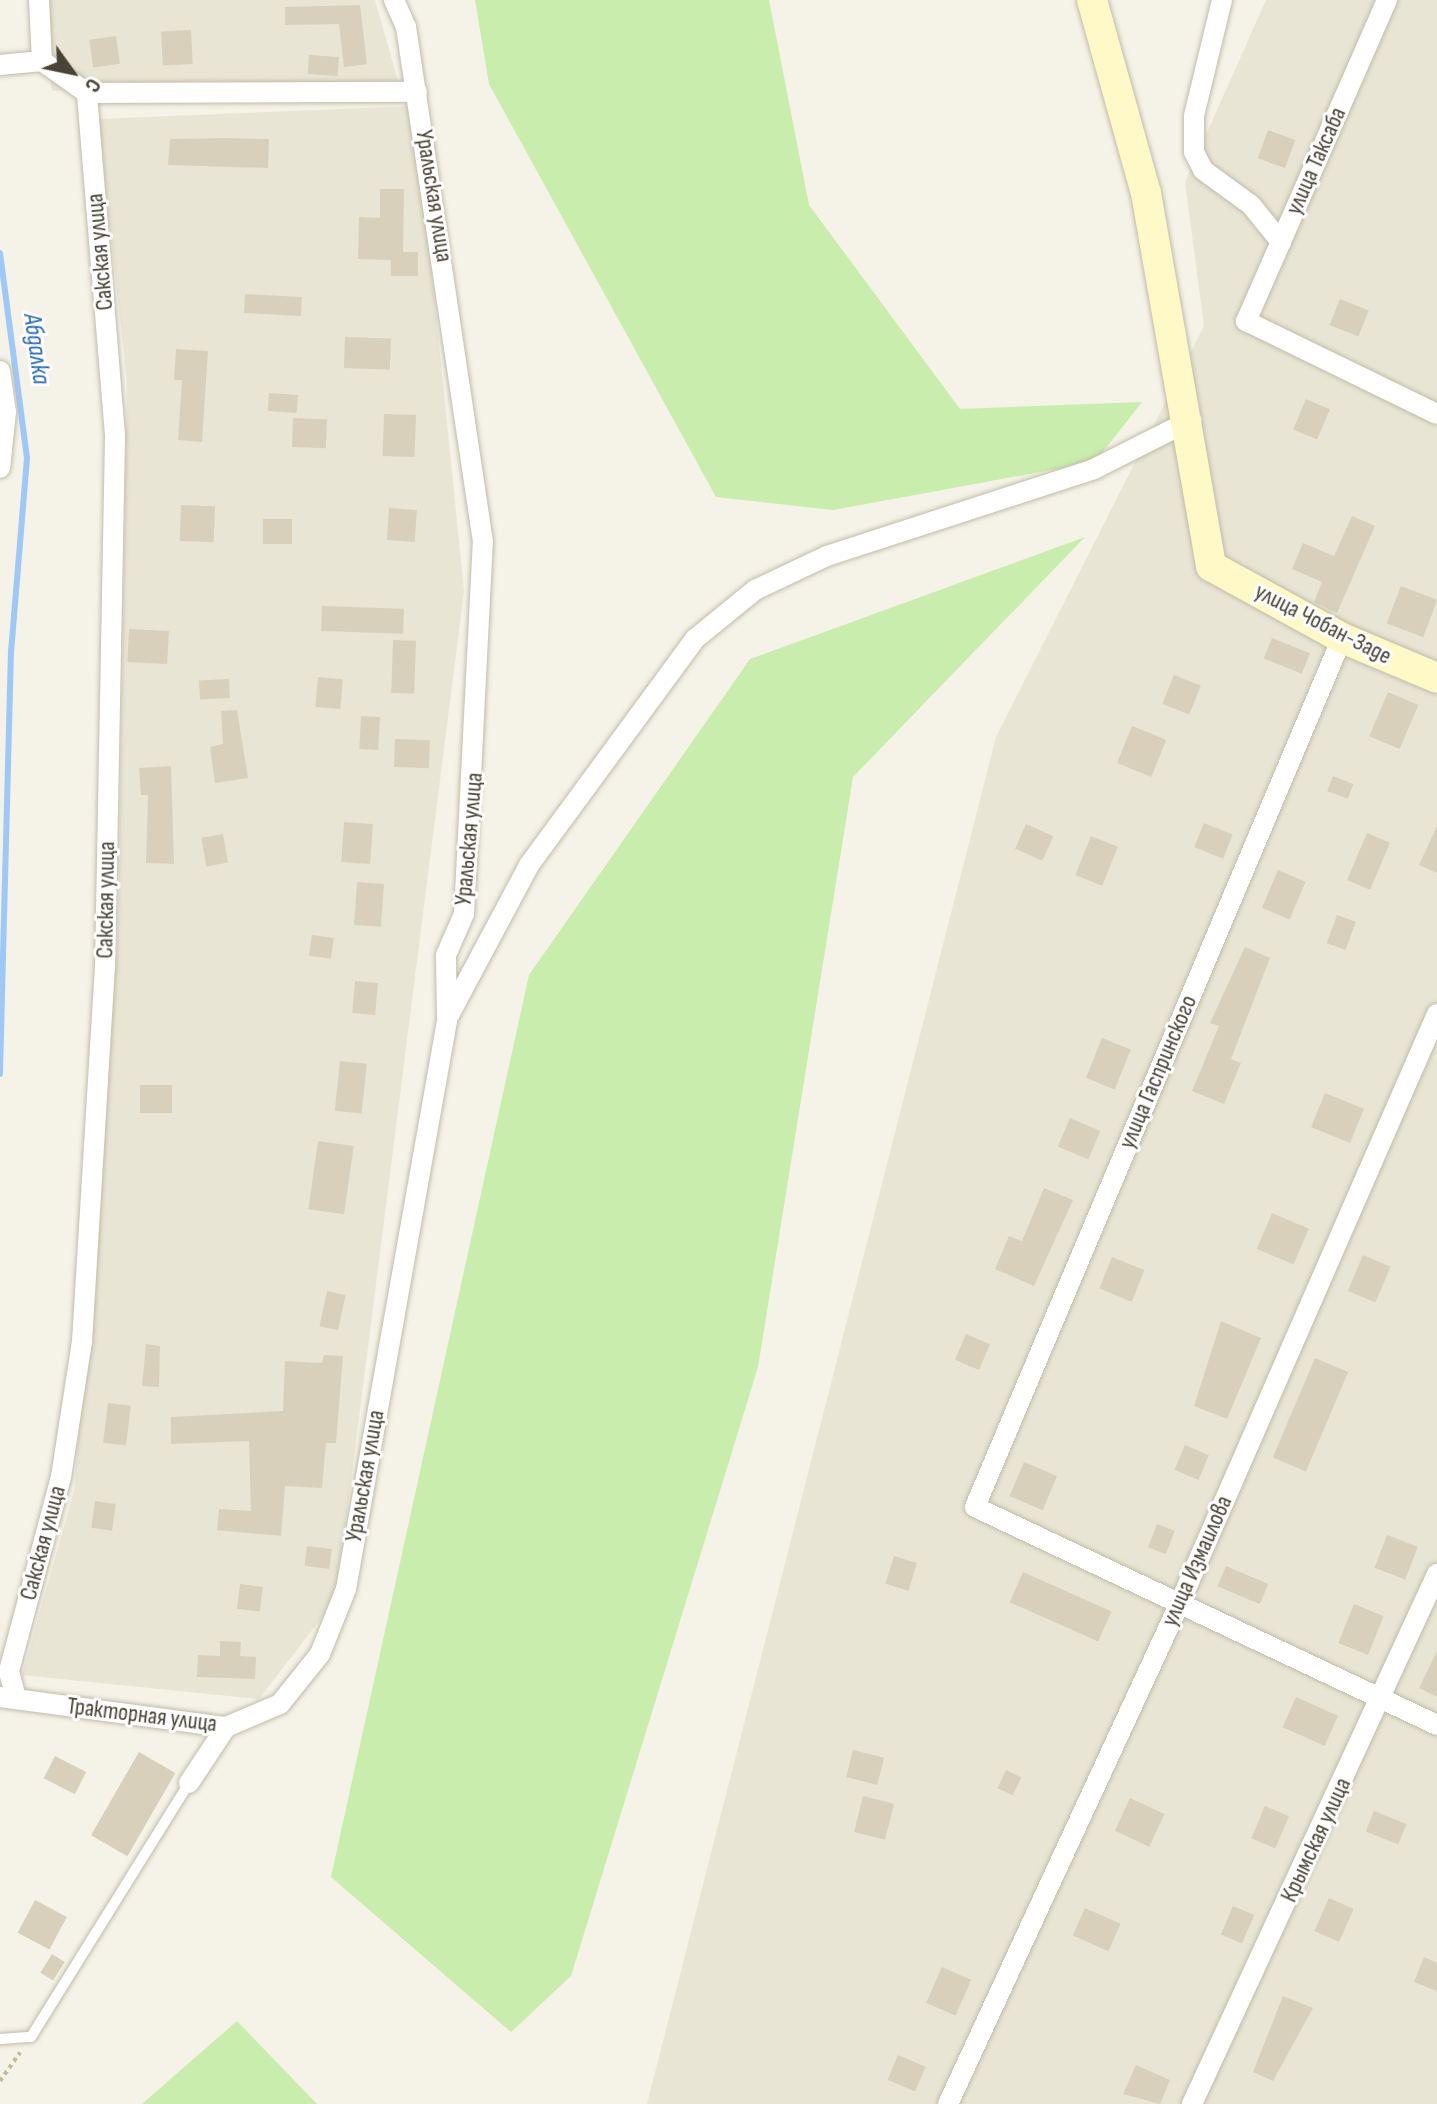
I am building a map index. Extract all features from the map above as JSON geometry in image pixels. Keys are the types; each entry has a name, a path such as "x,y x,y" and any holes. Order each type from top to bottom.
{"main road":[{"path":"1092,0 1146,193 1191,420"},
{"name":"улица Чобан-Заде","path":"1191,420 1211,566 1342,638 1437,678"}],"street":[{"path":"39,0 42,61"},
{"name":"Уральская улица","path":"280,1704 320,1654 346,1589 447,1021 446,955 464,914 483,542 417,92 394,0"},
{"path":"1222,0 1194,116 1194,152 1203,170 1251,205 1281,242"},
{"name":"улица Таксаба","path":"1387,0 1246,321 1437,414"},
{"path":"0,65 42,61 87,93 417,92"},
{"name":"Сакская улица","path":"7,1697 9,1671 61,1477 82,1342 105,967 115,435 87,93"},
{"path":"0,371 6,412 0,468"},
{"path":"447,1021 537,853 695,639 755,590 827,556 1094,469 1191,420"},
{"name":"улица Гаспринского","path":"1178,1607 975,1507 1342,638"},
{"name":"улица Измаилова","path":"948,2104 1178,1607 1437,1014"},
{"name":"Крымская улица","path":"1192,2104 1383,1698 1437,1574"},
{"path":"1178,1607 1437,1725"},
{"name":"Тракторная улица","path":"7,1697 226,1727 280,1704"},
{"path":"189,1783 226,1727"}],"lane":[{"path":"0,2039 31,2037 189,1783"}],"path":[{"path":"0,2081 31,2037"}],"shaded area":[{"path":"41,0 375,0 398,81 52,91"},
{"path":"1266,0 1437,0 1437,2104 647,2104 996,737 1204,326 1185,182"},
{"path":"415,106 464,591 336,1599 259,1699 22,1675 74,1491 118,935 127,382 98,119"}],"green space":[{"path":"475,0 769,0 809,205 960,409 1142,402 1095,462 833,510 716,497 489,84"},
{"path":"1085,537 853,777 758,1367 571,1976 511,2032 331,1877 529,975 750,659"},
{"path":"237,2021 317,2104 142,2104"}],"building":[{"path":"360,5 367,64 344,67 339,24 285,25 285,7"},
{"path":"191,30 193,64 163,66 161,32"},
{"path":"116,36 120,64 93,67 89,40"},
{"path":"309,55 339,57 338,76 308,74"},
{"path":"1268,130 1295,140 1285,168 1258,158"},
{"path":"170,139 269,139 268,168 168,165"},
{"path":"380,189 404,189 403,252 418,252 418,276 391,276 391,260 358,259 359,217 380,218"},
{"path":"245,294 302,297 301,316 244,313"},
{"path":"1340,299 1369,311 1358,337 1330,325"},
{"path":"345,337 391,339 390,370 344,368"},
{"path":"176,349 208,351 202,442 178,440 182,380 174,380"},
{"path":"269,393 298,395 297,413 268,411"},
{"path":"1306,399 1330,409 1317,440 1293,429"},
{"path":"384,414 416,415 415,457 383,456"},
{"path":"293,418 327,419 326,448 292,447"},
{"path":"181,505 215,506 214,542 180,541"},
{"path":"389,508 417,510 415,542 387,540"},
{"path":"1352,516 1375,526 1337,613 1314,602 1322,582 1292,569 1303,543 1334,556"},
{"path":"263,519 292,519 292,544 263,544"},
{"path":"1401,586 1437,600 1423,637 1387,623"},
{"path":"322,606 404,609 403,634 321,631"},
{"path":"129,629 169,631 167,664 127,662"},
{"path":"1272,638 1310,653 1302,674 1264,658"},
{"path":"393,640 416,641 414,694 391,693"},
{"path":"1174,675 1201,686 1189,715 1162,704"},
{"path":"318,677 343,679 340,709 315,707"},
{"path":"229,679 230,698 200,700 199,681"},
{"path":"1388,692 1418,705 1400,749 1369,736"},
{"path":"237,710 248,778 215,783 210,747 223,744 221,711"},
{"path":"361,716 380,717 378,750 359,749"},
{"path":"1132,726 1166,740 1151,777 1117,763"},
{"path":"395,739 430,740 429,768 394,767"},
{"path":"171,766 174,864 146,863 148,795 141,795 139,768"},
{"path":"1333,776 1354,784 1348,799 1327,791"},
{"path":"344,822 373,824 370,864 341,862"},
{"path":"1204,823 1233,835 1223,859 1194,847"},
{"path":"1026,824 1053,836 1042,861 1015,849"},
{"path":"1437,826 1437,873 1419,865"},
{"path":"1367,833 1390,843 1370,890 1347,880"},
{"path":"223,834 228,863 206,866 201,838"},
{"path":"1091,836 1118,847 1102,886 1075,875"},
{"path":"1278,870 1306,882 1290,919 1262,908"},
{"path":"357,882 384,884 381,927 354,925"},
{"path":"1337,915 1356,922 1346,950 1327,943"},
{"path":"312,935 334,938 331,959 309,956"},
{"path":"1245,947 1270,958 1231,1059 1241,1063 1224,1104 1192,1091 1219,1026 1210,1023"},
{"path":"355,981 378,983 375,1015 352,1013"},
{"path":"1102,1038 1131,1050 1115,1089 1086,1078"},
{"path":"340,1061 367,1064 362,1114 335,1111"},
{"path":"140,1085 172,1085 172,1113 140,1113"},
{"path":"1325,1093 1364,1109 1350,1143 1311,1127"},
{"path":"1070,1118 1100,1131 1088,1159 1058,1147"},
{"path":"318,1141 354,1146 344,1214 308,1209"},
{"path":"1044,1188 1073,1200 1034,1286 995,1269 1009,1236 1022,1241"},
{"path":"1272,1213 1309,1229 1294,1265 1257,1249"},
{"path":"1363,1255 1391,1267 1375,1303 1348,1291"},
{"path":"1112,1257 1144,1270 1132,1302 1099,1289"},
{"path":"327,1291 346,1295 338,1330 320,1326"},
{"path":"1221,1321 1261,1338 1227,1419 1194,1406"},
{"path":"966,1334 990,1344 979,1370 955,1360"},
{"path":"146,1344 160,1346 159,1387 142,1386"},
{"path":"324,1355 343,1356 336,1443 326,1443 322,1488 285,1486 281,1536 217,1530 219,1509 251,1511 249,1441 171,1444 171,1417 283,1411 285,1361 322,1363"},
{"path":"1315,1358 1348,1372 1306,1471 1273,1457"},
{"path":"108,1403 131,1406 126,1446 103,1443"},
{"path":"1185,1445 1209,1455 1198,1480 1174,1470"},
{"path":"1024,1462 1057,1476 1043,1510 1010,1496"},
{"path":"95,1501 116,1504 112,1531 91,1528"},
{"path":"1157,1524 1175,1531 1166,1554 1148,1547"},
{"path":"1387,1535 1418,1547 1405,1580 1374,1568"},
{"path":"307,1546 332,1549 329,1569 305,1566"},
{"path":"894,1556 917,1563 908,1591 886,1584"},
{"path":"1226,1566 1268,1584 1260,1604 1217,1586"},
{"path":"1023,1572 1112,1611 1098,1642 1010,1602"},
{"path":"240,1584 263,1587 260,1612 237,1609"},
{"path":"1354,1604 1384,1616 1368,1655 1338,1643"},
{"path":"220,1641 241,1642 240,1656 256,1657 255,1679 197,1677 198,1655 220,1656"},
{"path":"1437,1651 1437,1697 1419,1688"},
{"path":"1296,1697 1338,1716 1325,1746 1283,1727"},
{"path":"853,1750 884,1758 877,1785 846,1777"},
{"path":"139,1752 175,1773 127,1856 91,1835"},
{"path":"55,1756 86,1772 75,1794 44,1778"},
{"path":"1006,1770 1021,1777 1013,1795 998,1788"},
{"path":"863,1796 894,1804 885,1840 854,1832"},
{"path":"1130,1798 1164,1814 1149,1847 1115,1831"},
{"path":"1265,1806 1289,1816 1275,1848 1251,1838"},
{"path":"1374,1811 1406,1824 1398,1845 1366,1831"},
{"path":"1329,1898 1354,1909 1339,1942 1314,1931"},
{"path":"35,1900 67,1917 49,1950 18,1933"},
{"path":"1233,1906 1254,1915 1242,1944 1221,1935"},
{"path":"1085,1908 1121,1924 1108,1951 1073,1935"},
{"path":"52,1954 65,1962 53,1981 40,1973"},
{"path":"1424,1957 1437,1963 1437,1991 1414,1982"},
{"path":"942,1967 971,1980 955,2016 926,2003"},
{"path":"1283,1996 1313,2008 1273,2081 1253,2072"},
{"path":"898,2055 926,2067 915,2092 887,2080"},
{"path":"1136,2065 1170,2080 1160,2104 1123,2094"}],"waterway":[{"name":"Абдалка","path":"0,253 27,458 11,651 0,1074"}]}
